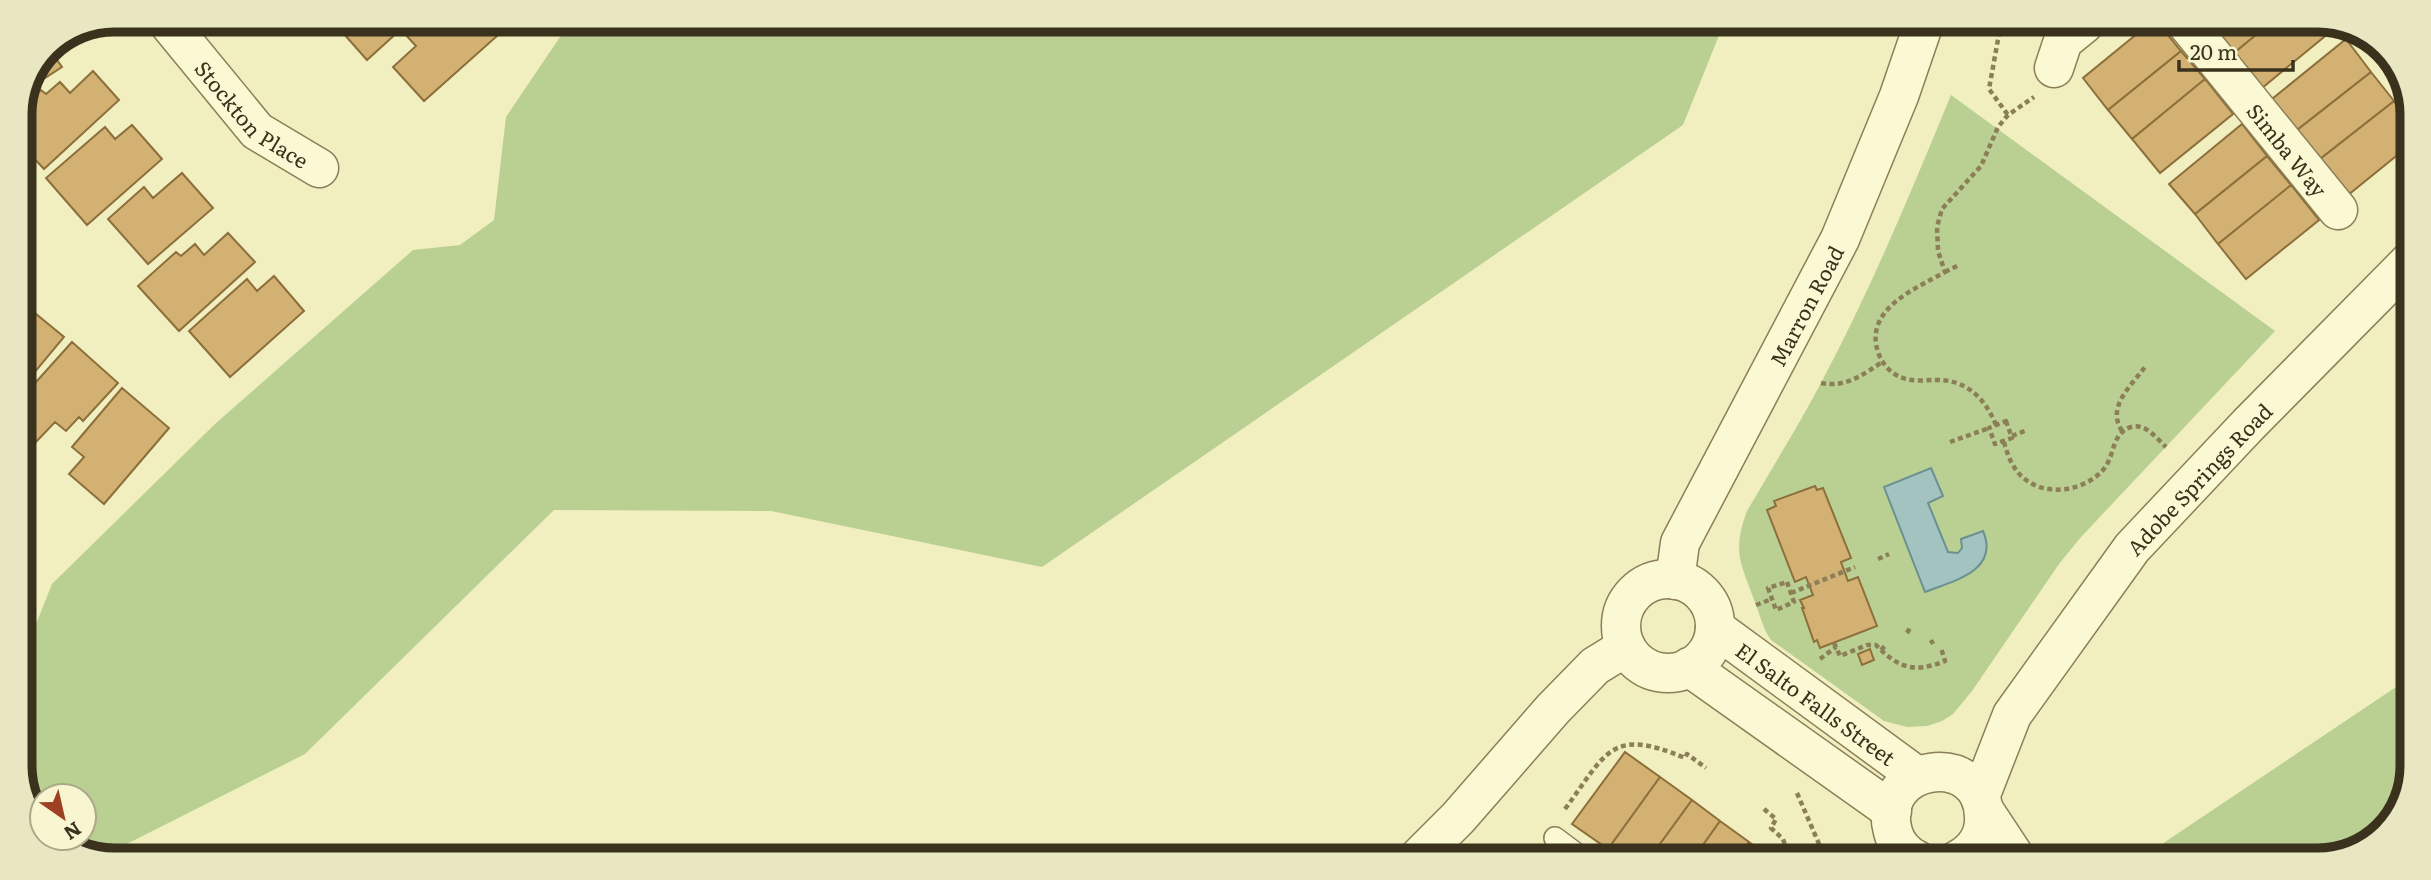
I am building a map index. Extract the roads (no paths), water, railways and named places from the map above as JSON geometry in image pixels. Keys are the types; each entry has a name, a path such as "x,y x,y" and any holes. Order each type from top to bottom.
{"street":[{"name":"Stockton Place","path":"176,32 257,131 319,168"},
{"name":"Marron Road","path":"1675,580 1680,543 1840,239 1899,96 1921,32"},
{"path":"2048,81 2063,41 2074,32"},
{"name":"Simba Way","path":"2193,32 2338,210"},
{"name":"Adobe Springs Road","path":"1974,848 1984,823 1982,803 2012,715 2132,548 2248,425 2399,272"},
{"path":"1663,579 1675,580 1694,586 1706,597 1713,611 1715,628 1712,644 1703,657 1689,667 1675,672 1661,672 1646,667 1635,659 1626,647 1622,618 1626,604 1647,584 1663,579"},
{"name":"El Salto Falls Street","path":"1715,628 1929,774 1964,779 1982,803"},
{"path":"1428,848 1595,666 1626,647"},
{"name":"El Salto Falls Street","path":"1689,667 1892,811"},
{"name":"Adobe Springs Road","path":"1892,811 1900,790 1929,774 2012,715"},
{"path":"1982,803 2010,848"},
{"path":"1892,811 1891,825 1901,848"}],"lane":[{"path":"1557,828 1574,848"}],"water":[{"path":"1931,468 1943,496 1928,503 1948,552 1958,553 1962,548 1961,539 1983,531 1987,545 1980,565 1971,572 1925,592 1884,487"}]}
